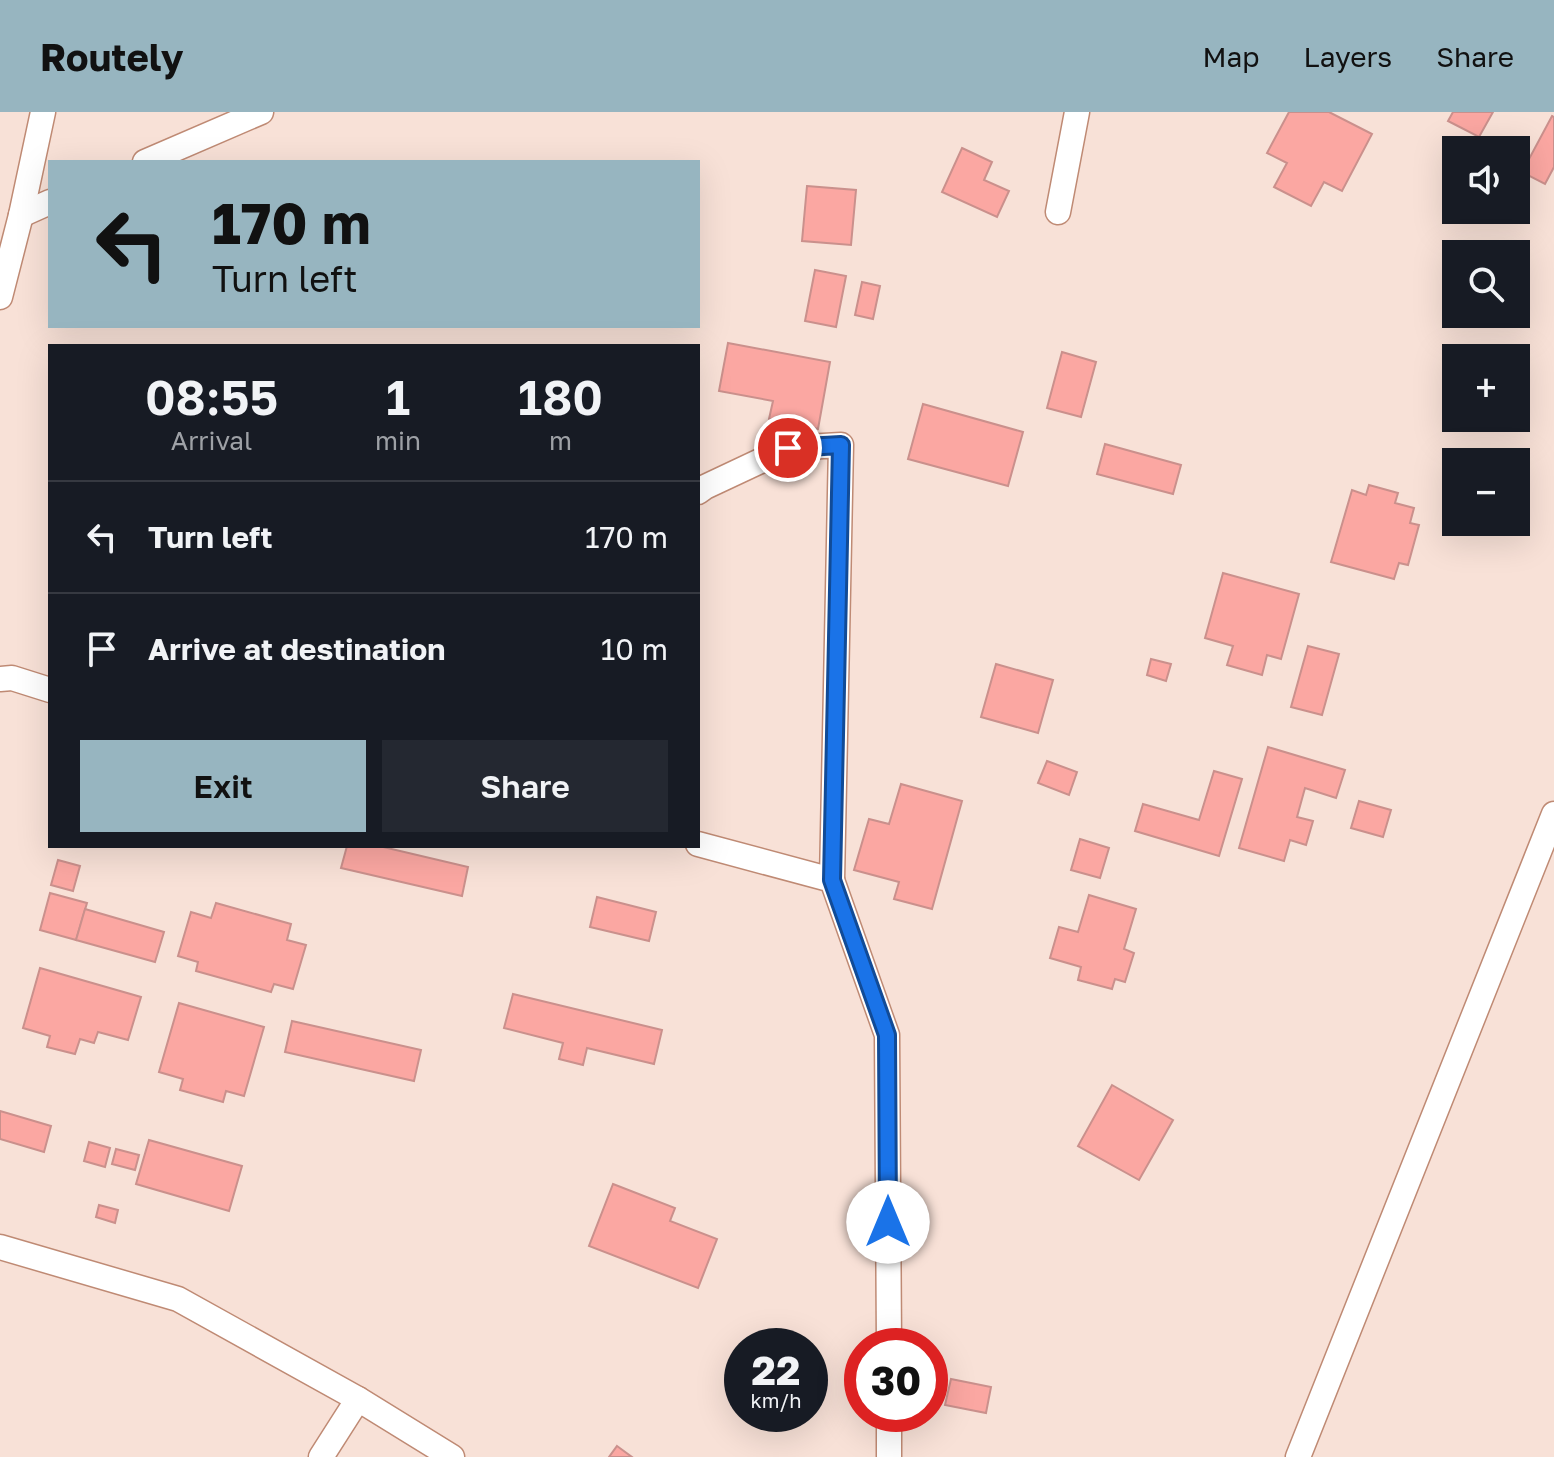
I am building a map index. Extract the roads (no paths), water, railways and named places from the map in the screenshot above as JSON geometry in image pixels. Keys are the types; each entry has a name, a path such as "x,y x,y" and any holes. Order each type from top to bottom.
{"street":[{"path":"0,297 43,112"},
{"path":"150,160 261,112"},
{"path":"1058,212 1077,112"},
{"path":"21,215 48,203"},
{"path":"700,491 788,448 841,445 832,880 887,1035 889,1328"},
{"path":"0,679 12,678 48,689"},
{"path":"1298,1457 1554,814"},
{"path":"700,845 832,880"},
{"path":"0,1247 178,1299 358,1399 452,1457"},
{"path":"321,1457 358,1399"},
{"path":"889,1432 889,1457"}]}
